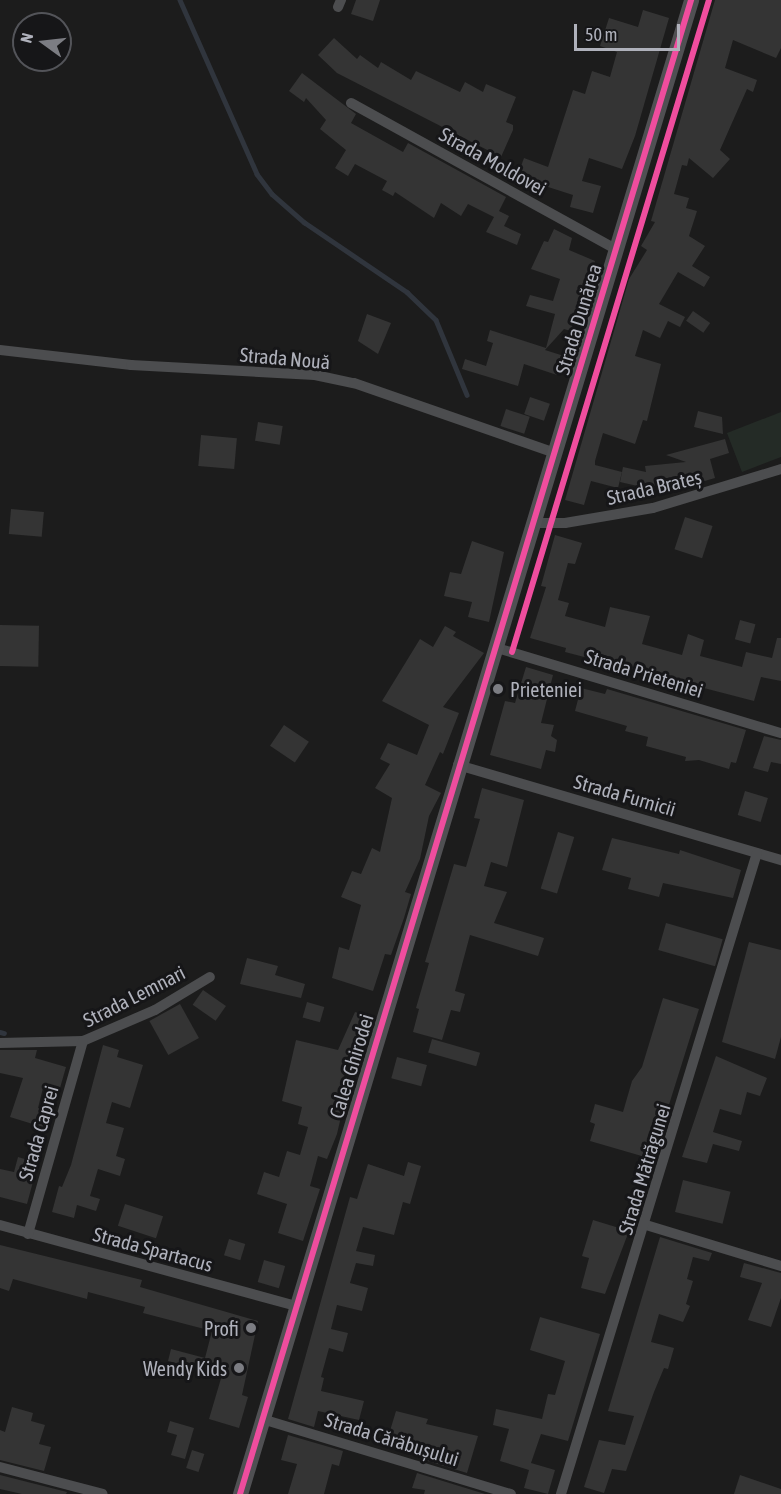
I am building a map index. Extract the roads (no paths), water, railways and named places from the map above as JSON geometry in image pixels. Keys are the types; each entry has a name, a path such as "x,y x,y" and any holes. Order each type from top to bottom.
{"street":[{"name":"Strada Dunărea","path":"497,648 691,0"},
{"name":"Strada Moldovei","path":"351,103 617,250"},
{"name":"Strada Nouă","path":"0,350 131,364 315,375 354,383 555,453"},
{"name":"Strada Brateș","path":"533,523 565,523 643,510 781,469"},
{"name":"Strada Prieteniei","path":"497,648 781,733"},
{"name":"Calea Ghirodei","path":"240,1494 458,765 497,648"},
{"name":"Strada Furnicii","path":"458,765 781,860"},
{"name":"Strada Mătrăgunei","path":"561,1494 646,1225 757,852"},
{"name":"Strada Lemnari","path":"0,1043 83,1041 155,1010 210,977"},
{"name":"Strada Caprei","path":"28,1234 83,1041"},
{"name":"Strada Spartacus","path":"0,1225 296,1306"},
{"path":"646,1225 781,1266"},
{"name":"Strada Cărăbușului","path":"262,1419 511,1494"},
{"path":"0,1467 103,1494"}],"waterway":[{"path":"180,0 257,174 272,194 304,222 407,292 436,320 467,395"},
{"path":"0,1032 4,1033"}],"place":[{"name":"Prieteniei","path":"498,689"},
{"name":"Profi","path":"251,1328"},
{"name":"Wendy Kids","path":"239,1368"}]}
